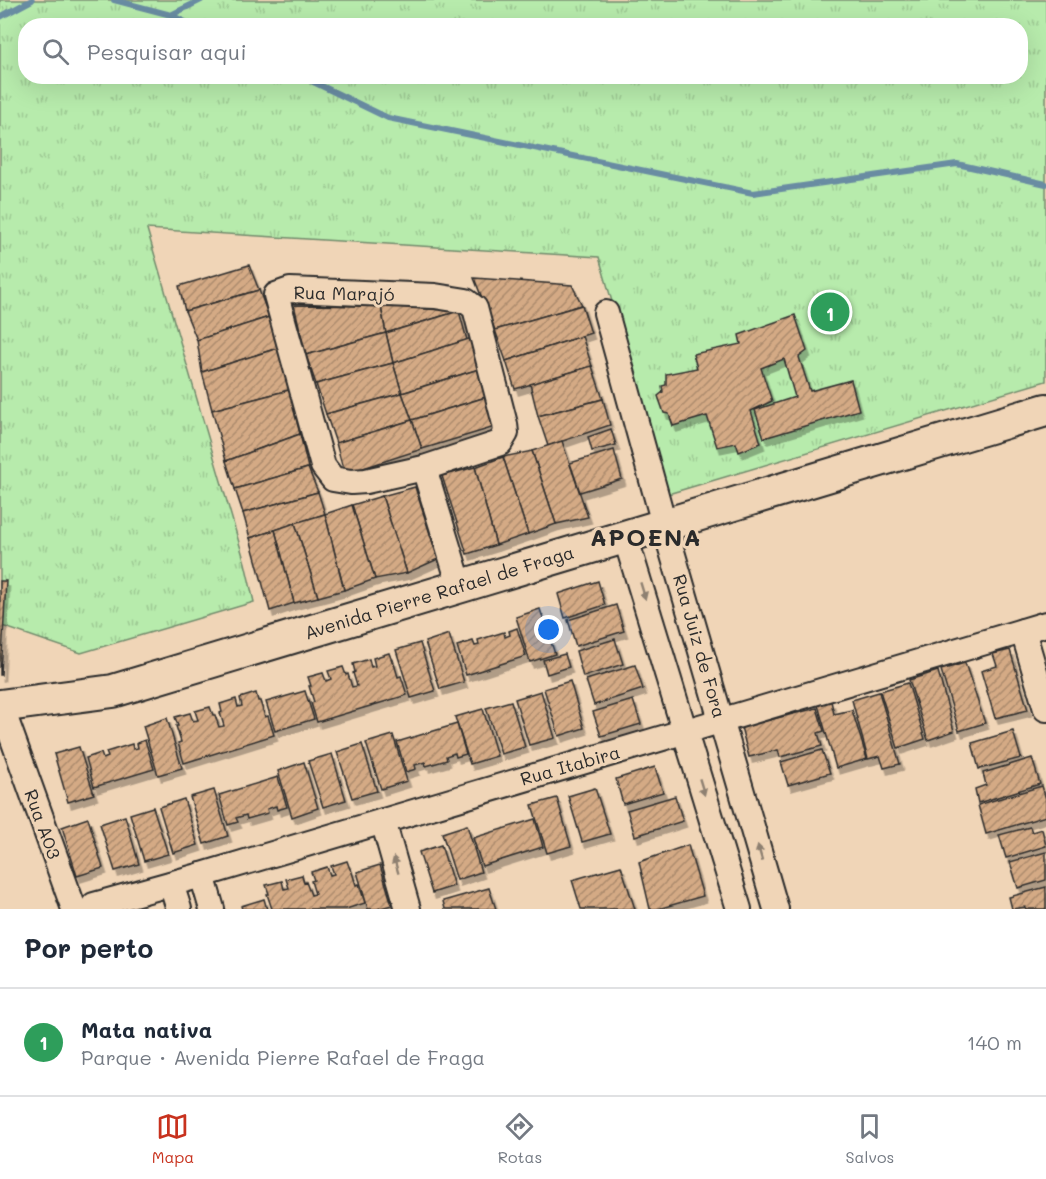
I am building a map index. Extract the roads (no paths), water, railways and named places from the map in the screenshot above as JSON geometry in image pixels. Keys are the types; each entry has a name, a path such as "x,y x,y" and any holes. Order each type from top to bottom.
{"street":[{"name":"Rua Marajó","path":"290,290 435,296 466,301 475,308 506,433 500,442 424,468 366,482 333,479 323,466 276,295 290,290"},
{"name":"Rua Juiz de Fora","path":"606,314 664,525 776,909"},
{"name":"Avenida Pierre Rafael de Fraga","path":"1,706 113,691 1046,410"},
{"path":"424,468 460,586"},
{"path":"626,536 739,909"},
{"name":"Rua Itabira","path":"84,907 202,875 1046,624"},
{"path":"1023,631 1046,709"},
{"name":"Rua A03","path":"1,706 84,907"},
{"path":"383,820 408,909"},
{"path":"202,875 212,909"},
{"path":"171,884 179,909"}],"waterway":[{"path":"0,17 32,0"},
{"path":"114,0 177,18"},
{"path":"171,15 201,0"},
{"path":"318,84 388,118 753,193 957,164 1046,184"}],"place":[{"name":"Mata nativa","path":"830,312"}],"district":[{"name":"APOENA","path":"646,536"}]}
